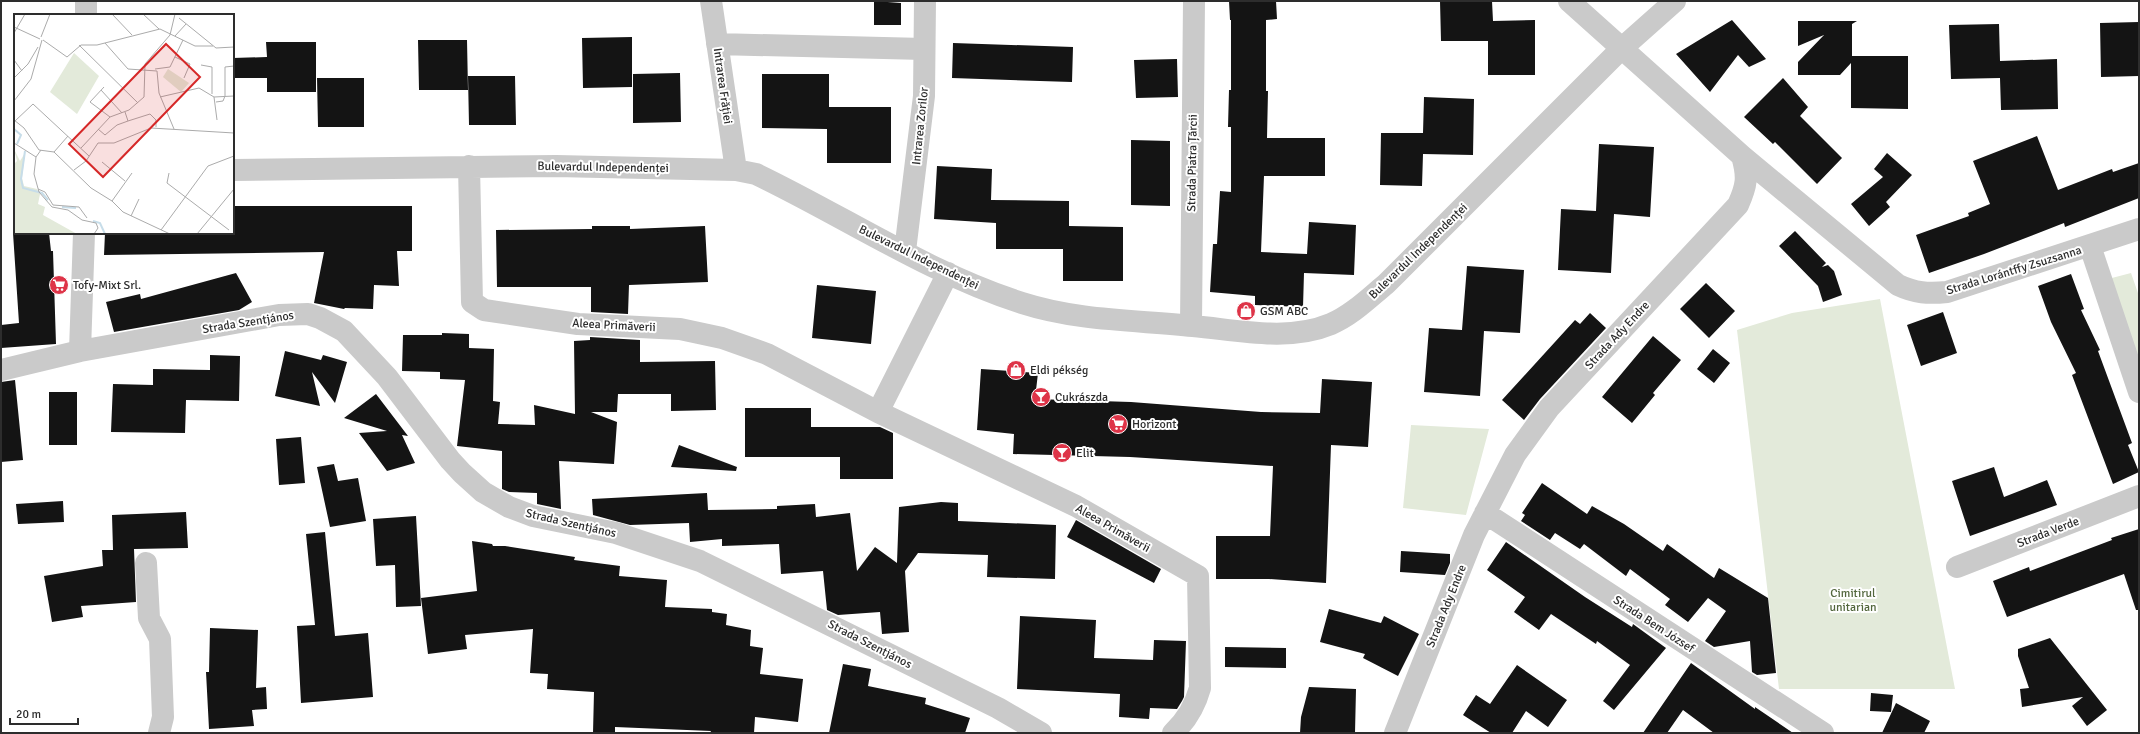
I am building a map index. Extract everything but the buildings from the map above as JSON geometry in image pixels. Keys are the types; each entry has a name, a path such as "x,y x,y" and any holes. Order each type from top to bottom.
{"street":[{"path":"86,1 86,14"},
{"name":"Intrarea Frăției","path":"712,1 736,170"},
{"name":"Intrarea Zorilor","path":"905,251 924,96 924,1"},
{"name":"Strada Piatra Țărcii","path":"1191,325 1194,1"},
{"path":"1569,1 1742,156"},
{"name":"Bulevardul Independenței","path":"234,170 469,166 736,170 756,174 948,274 1022,304 1084,318 1191,325 1282,334 1318,328 1345,316 1386,284 1621,49 1675,1"},
{"path":"717,44 924,49"},
{"name":"Strada Lorántffy Zsuzsanna","path":"1742,156 1898,285 1913,292 1929,294 1947,292 2139,229"},
{"name":"Strada Ady Endre","path":"1395,733 1474,535 1515,455 1549,408 1738,205 1746,188 1747,173 1742,156"},
{"name":"Aleea Primăverii","path":"469,166 472,302 484,310 578,324 680,329 722,338 767,354 878,412 1076,506 1198,576 1200,688 1196,705 1183,724 1173,733"},
{"path":"80,351 84,234"},
{"path":"2090,246 2139,392"},
{"path":"878,412 948,274"},
{"name":"Strada Szentjános","path":"1,370 80,351 279,315 296,313 320,318 344,331 387,377 450,460 483,492 509,507 533,516 616,533 700,561 998,708 1041,733"},
{"name":"Strada Verde","path":"1957,567 2139,496"},
{"name":"Strada Bem József","path":"1485,513 1823,733"},
{"path":"146,563 149,618 160,639 163,717 159,733"}],"green space":[{"path":"2131,273 2139,296 2139,372 2108,279"},
{"name":"Cimitirul unitarian","path":"1880,299 1955,689 1779,689 1737,330 1792,313"},
{"path":"1411,425 1489,429 1466,515 1403,508"}],"place":[{"name":"Tofy-Mixt Srl.","path":"59,285"},
{"name":"GSM ABC","path":"1246,311"},
{"name":"Eldi pékség","path":"1016,370"},
{"name":"Cukrászda","path":"1041,397"},
{"name":"Horizont","path":"1118,424"},
{"name":"Elit","path":"1062,453"}]}
